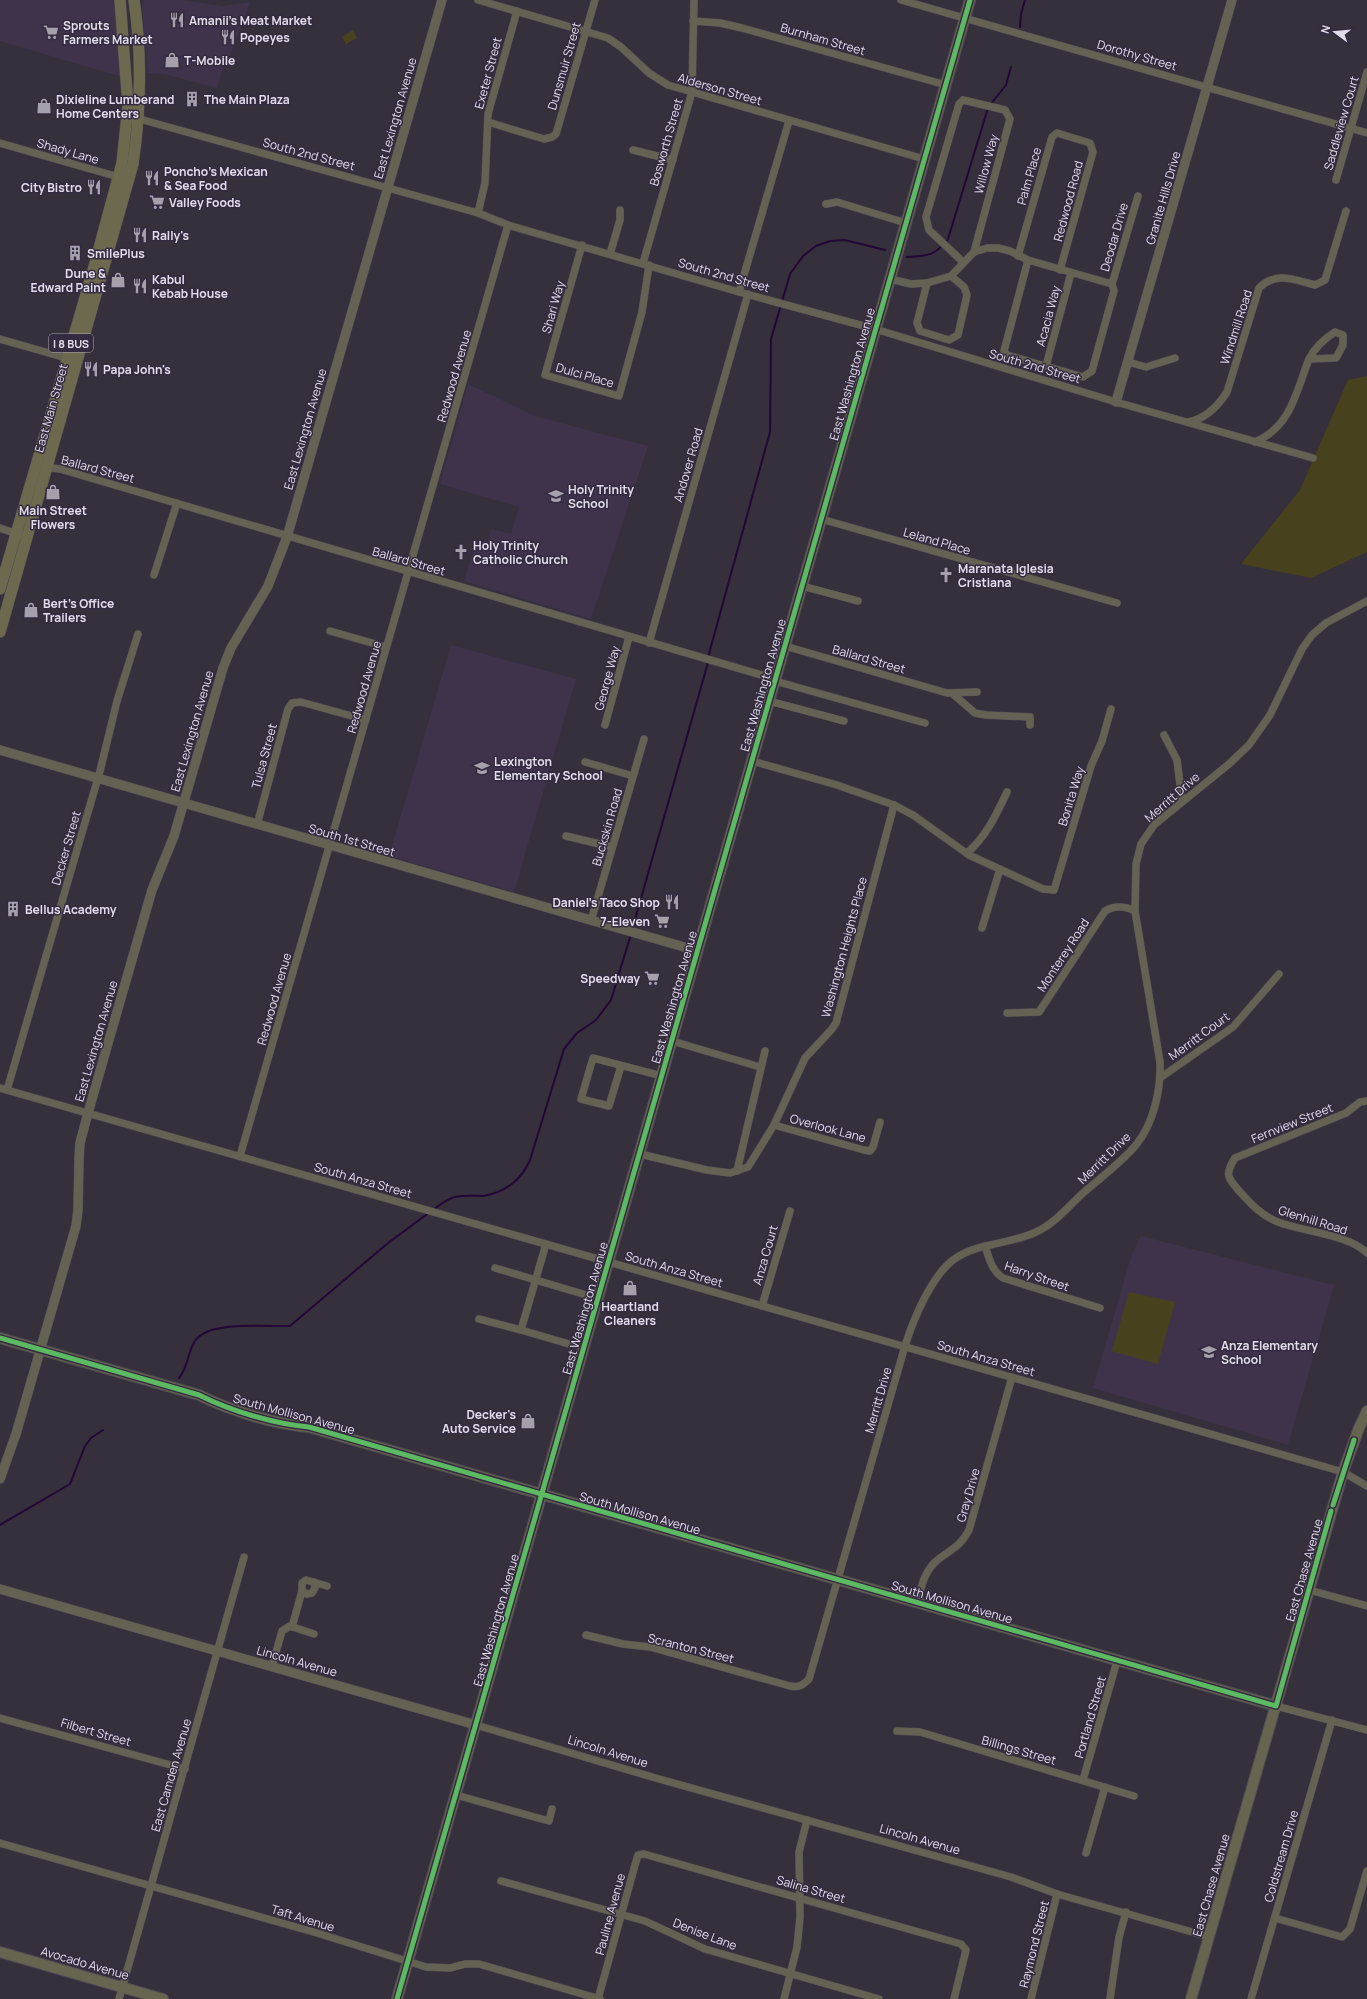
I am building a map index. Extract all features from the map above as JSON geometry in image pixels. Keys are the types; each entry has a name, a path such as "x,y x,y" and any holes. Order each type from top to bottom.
{"main road":[{"path":"115,0 122,16"},
{"name":"East Main Street","path":"0,589 16,533 42,466 78,362 105,247 126,138 128,116 120,0"},
{"name":"East Washington Avenue","path":"397,1999 970,0"},
{"name":"East Main Street","path":"0,632 28,537 66,358 130,181 134,164 139,119 140,64 135,1"},
{"name":"South Mollison Avenue","path":"0,1338 199,1395 218,1404 292,1426 309,1427 1276,1706"},
{"name":"East Chase Avenue","path":"1192,1999 1343,1472 1358,1428 1367,1411"},
{"name":"Avocado Avenue","path":"0,1952 163,1999"}],"street":[{"name":"East Lexington Avenue","path":"0,1479 16,1434 76,1226 78,1210 80,1143 152,890 174,836 223,668 232,648 268,586 287,537 442,0"},
{"name":"Alderson Street","path":"478,0 608,38 621,47 642,68 668,85 924,159"},
{"name":"Dunsmuir Street","path":"488,122 544,139 552,137 556,134 595,0"},
{"name":"Bosworth Street","path":"618,396 642,312 646,264 692,92 694,0"},
{"name":"Dorothy Street","path":"901,0 965,17 1367,133"},
{"name":"Granite Hills Drive","path":"1116,402 1232,0"},
{"name":"Exeter Street","path":"478,213 485,183 488,122 492,99 516,11"},
{"name":"Burnham Street","path":"694,21 720,23 742,28 946,85"},
{"name":"Saddleview Court","path":"1336,180 1367,72"},
{"name":"Willow Way","path":"963,262 929,230 926,218 959,104 963,100 978,102 1005,110 1010,119 974,252"},
{"name":"South 2nd Street","path":"128,116 388,187 478,213 508,225 582,245 739,292 875,329 1116,402 1313,458"},
{"path":"739,292 789,121"},
{"name":"Palm Place","path":"1018,256 1052,137 1057,133 1085,141"},
{"name":"Redwood Road","path":"1060,270 1093,152 1090,143 1085,141"},
{"name":"Shady Lane","path":"0,143 130,181"},
{"path":"633,150 673,160"},
{"name":"Deodar Drive","path":"1046,366 1083,377 1092,371 1114,291 1112,284 1138,196"},
{"path":"826,204 837,202 906,223"},
{"path":"610,254 620,220 620,210"},
{"name":"Windmill Road","path":"1188,422 1207,414 1219,404 1227,392 1256,295 1264,283 1276,277 1283,276 1315,285 1325,280 1346,211"},
{"name":"Redwood Avenue","path":"240,1156 508,225"},
{"name":"Shari Way","path":"545,375 582,245"},
{"path":"890,279 911,284 927,283 951,276 974,252 987,248 998,248 1028,260 1112,284"},
{"path":"1028,260 1004,351 1007,355 1046,366"},
{"name":"Acacia Way","path":"1046,366 1071,273"},
{"path":"927,283 917,323 918,328 920,331 949,340 958,336 968,298 964,287 951,276"},
{"name":"Andover Road","path":"649,643 748,294"},
{"path":"1255,442 1275,430 1286,419 1309,359 1315,349 1324,339 1335,332 1343,335 1343,345 1336,358 1309,359"},
{"path":"0,339 78,362"},
{"path":"1128,362 1146,367 1175,358"},
{"name":"Dulci Place","path":"545,375 618,396"},
{"name":"Ballard Street","path":"42,466 177,503 408,573 925,723"},
{"path":"154,575 177,503"},
{"name":"Leland Place","path":"821,519 1117,603"},
{"path":"0,528 28,537"},
{"path":"802,586 858,601"},
{"name":"Merritt Drive","path":"790,1686 802,1686 810,1679 905,1346 914,1319 940,1274 952,1261 962,1254 985,1246 1026,1237 1048,1225 1130,1151 1139,1140 1149,1122 1160,1078 1160,1062 1135,911 1136,864 1142,844 1154,825 1228,764 1257,735 1270,715 1302,649 1312,635 1326,623 1367,601"},
{"path":"330,631 386,647"},
{"name":"Decker Street","path":"4,1089 97,778 117,701 138,634"},
{"name":"George Way","path":"605,725 629,637"},
{"name":"Ballard Street","path":"784,646 950,693"},
{"path":"950,693 977,692"},
{"path":"950,693 975,713 1030,717 1030,725"},
{"path":"769,701 844,721"},
{"name":"Tulsa Street","path":"257,825 288,709 292,703 301,702 366,720"},
{"name":"Bonita Way","path":"1000,870 1043,889 1054,890 1091,766 1102,741 1111,709"},
{"path":"1164,735 1177,760 1182,801"},
{"name":"Buckskin Road","path":"591,921 644,739"},
{"name":"South 1st Street","path":"0,750 698,952"},
{"path":"752,761 836,785 894,805 913,815 967,853 1000,870 982,928"},
{"path":"585,762 633,776"},
{"path":"967,853 977,844 995,818 1007,792"},
{"name":"Washington Heights Place","path":"737,1171 748,1168 774,1125 805,1058 836,1023 894,805"},
{"path":"566,836 612,848"},
{"name":"Monterey Road","path":"1007,1013 1039,1012 1105,911 1120,906 1135,911"},
{"name":"Merritt Court","path":"1160,1078 1233,1027 1279,974"},
{"path":"672,1041 760,1067"},
{"path":"640,1154 707,1170 730,1174 737,1171 749,1125 760,1067 765,1051"},
{"path":"621,1066 609,1106 581,1099 593,1058 662,1076"},
{"name":"South Anza Street","path":"4,1089 1343,1472 1367,1486"},
{"name":"Fernview Street","path":"1228,1168 1235,1158 1346,1113 1360,1102 1367,1102"},
{"name":"Overlook Lane","path":"774,1125 870,1151 873,1147 880,1122"},
{"name":"Glenhill Road","path":"1228,1168 1230,1180 1264,1214 1278,1222 1347,1241 1367,1253"},
{"name":"Anza Court","path":"762,1306 790,1211"},
{"path":"521,1330 546,1244"},
{"name":"Harry Street","path":"985,1246 997,1275 1100,1308"},
{"path":"495,1268 583,1294"},
{"path":"479,1319 569,1344"},
{"name":"Gray Drive","path":"918,1603 921,1588 928,1572 940,1558 958,1546 969,1530 1012,1377"},
{"name":"East Camden Avenue","path":"119,1999 244,1557"},
{"path":"292,1627 302,1591 301,1586 304,1581 309,1579 327,1586"},
{"name":"Lincoln Avenue","path":"0,1589 218,1650 660,1779 1011,1877 1057,1894 1126,1912 1210,1937"},
{"path":"1309,1590 1367,1606"},
{"path":"272,1666 282,1631 286,1628 292,1627 314,1634"},
{"name":"Scranton Street","path":"586,1635 623,1644 650,1647 790,1686"},
{"name":"Portland Street","path":"1083,1780 1117,1661"},
{"name":"South Mollison Avenue","path":"1276,1706 1367,1730"},
{"name":"Filbert Street","path":"0,1718 185,1769"},
{"name":"Coldstream Drive","path":"1251,1999 1332,1720"},
{"name":"Billings Street","path":"897,1731 920,1732 1134,1796"},
{"path":"1086,1853 1105,1787"},
{"path":"456,1795 548,1821 552,1809"},
{"path":"784,1999 792,1975 799,1936 799,1852 807,1820"},
{"name":"Taft Avenue","path":"0,1843 317,1933 408,1962 433,1968 450,1968 465,1964 479,1964 599,1999"},
{"name":"Pauline Avenue","path":"599,1999 638,1855 644,1854 659,1857"},
{"name":"Salina Street","path":"659,1857 957,1943 966,1950 954,1999"},
{"path":"1274,1918 1342,1937 1350,1929 1364,1895 1367,1871"},
{"name":"Denise Lane","path":"501,1881 647,1922 705,1949 879,1999"},
{"name":"Raymond Street","path":"1031,1999 1057,1894"},
{"path":"1110,1999 1119,1937 1126,1912"}],"shaded area":[{"path":"0,0 116,0 122,77 0,41"},
{"path":"145,0 181,0 223,6 250,2 229,59 224,65 217,88 164,74 148,73 142,6"},
{"path":"353,30 357,38 346,44 342,37"},
{"path":"1367,376 1367,552 1311,578 1241,564 1300,490 1348,380"},
{"name":"Holy Trinity School","path":"468,384 535,416 648,446 591,619 464,581 476,541 487,544 491,529 511,534 519,507 440,484"},
{"name":"Lexington Elementary School","path":"451,645 576,679 514,892 389,856"},
{"name":"Anza Elementary School","path":"1141,1236 1334,1285 1288,1445 1093,1388 1130,1260"},
{"path":"1129,1292 1175,1302 1158,1364 1112,1351"}],"waterway":[{"path":"1020,27 1021,14 1025,0"},
{"path":"990,105 1006,85 1011,67"},
{"path":"907,257 920,256 935,252 948,239 988,108"},
{"path":"632,930 707,666 710,650 770,432 771,339 790,274 803,256 816,246 830,241 845,240 885,250"},
{"path":"433,1210 455,1197 483,1196 498,1192 512,1184 527,1167 564,1049 577,1033 596,1020 611,1000 631,934"},
{"path":"179,1378 184,1370 192,1346 202,1334 225,1327 290,1326 388,1243 430,1212"},
{"path":"0,1525 70,1484 85,1446 91,1438 103,1430"}],"cycle path":[{"path":"397,1999 970,0"},
{"path":"0,1338 199,1395 211,1401 253,1416 282,1423 309,1427 1276,1706 1331,1511"},
{"path":"1333,1505 1354,1440"}],"place":[{"name":"Amanii’s Meat Market","path":"177,20"},
{"name":"Sprouts Farmers Market","path":"51,32"},
{"name":"Popeyes","path":"228,37"},
{"name":"T-Mobile","path":"172,60"},
{"name":"The Main Plaza","path":"192,99"},
{"name":"Dixieline Lumberand Home Centers","path":"44,106"},
{"name":"Poncho's Mexican & Sea Food","path":"152,178"},
{"name":"City Bistro","path":"94,187"},
{"name":"Valley Foods","path":"157,202"},
{"name":"Rally's","path":"140,235"},
{"name":"SmilePlus","path":"75,253"},
{"name":"Dune & Edward Paint","path":"118,280"},
{"name":"Kabul Kebab House","path":"140,286"},
{"name":"Papa John's","path":"91,369"},
{"name":"Main Street Flowers","path":"53,492"},
{"name":"Holy Trinity School","path":"556,496"},
{"name":"Holy Trinity Catholic Church","path":"461,552"},
{"name":"Maranata Iglesia Cristiana","path":"946,575"},
{"name":"Bert's Office Trailers","path":"31,610"},
{"name":"Lexington Elementary School","path":"482,768"},
{"name":"Daniel's Taco Shop","path":"672,902"},
{"name":"Bellus Academy","path":"13,909"},
{"name":"7-Eleven","path":"662,921"},
{"name":"Speedway","path":"652,978"},
{"name":"Heartland Cleaners","path":"630,1288"},
{"name":"Anza Elementary School","path":"1209,1352"},
{"name":"Decker's Auto Service","path":"528,1421"}]}
